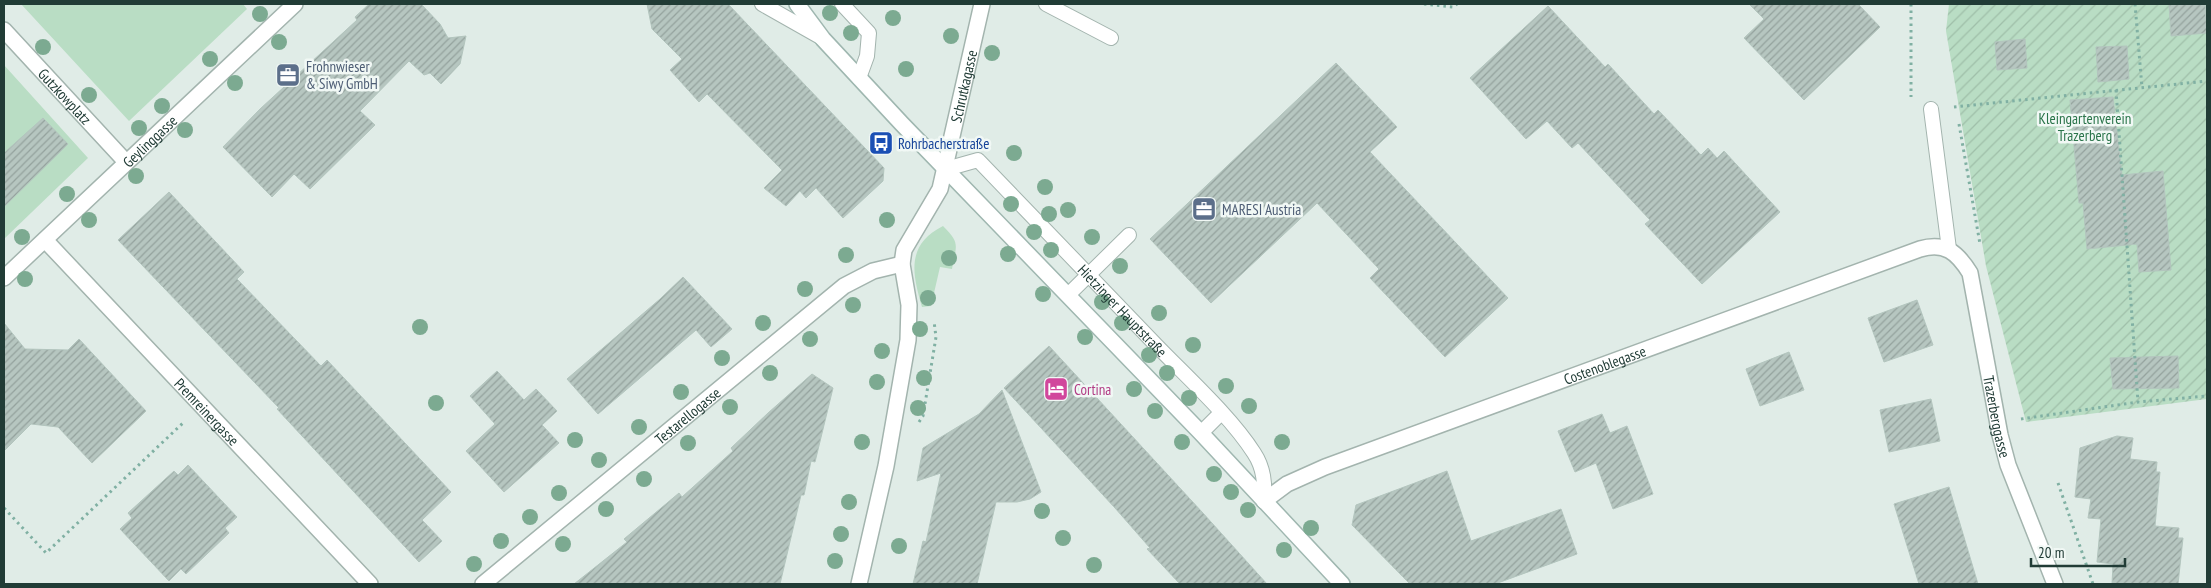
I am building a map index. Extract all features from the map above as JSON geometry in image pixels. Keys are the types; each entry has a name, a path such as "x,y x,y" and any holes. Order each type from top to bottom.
{"street":[{"name":"Geylinggasse","path":"4,278 295,4"},
{"name":"Hietzinger Hauptstraße","path":"797,4 822,39 1201,433 1342,584"},
{"name":"Schrutkagasse","path":"946,169 982,4"},
{"name":"Gutzkowplatz","path":"4,30 126,162"},
{"path":"858,584 886,466 908,340 908,305 902,264 904,250 940,188 946,169"},
{"name":"Premreinergasse","path":"45,240 370,584"},
{"name":"Costenoblegasse","path":"1264,501 1287,484 1325,467 1901,255 1931,245 1948,249"},
{"name":"Trazerberggasse","path":"1948,249 1964,264 1970,273 1989,378 2008,465 2056,584"},
{"name":"Testarellogasse","path":"483,584 844,286 873,270 902,264"}],"lane":[{"name":"Hietzinger Hauptstraße","path":"762,4 822,39"},
{"path":"842,4 869,33 867,56 860,78"},
{"path":"1046,4 1111,38"},
{"path":"1931,109 1948,249"},
{"name":"Hietzinger Hauptstraße","path":"946,169 978,160 1089,275 1221,413 1254,453 1265,484 1264,501"},
{"path":"1068,295 1129,235"},
{"path":"1201,433 1221,413"}],"path":[{"path":"1424,4 1454,7 1457,4"},
{"path":"2134,4 2142,88"},
{"path":"1956,106 2207,81"},
{"path":"2116,90 2138,402"},
{"path":"914,429 923,416 936,337 934,316"},
{"path":"2021,419 2138,402 2207,396"},
{"path":"4,508 46,553 185,422"},
{"path":"2058,483 2093,584"}],"green space":[{"path":"21,4 243,4 247,9 129,121"},
{"name":"Kleingartenverein Trazerberg","path":"1949,4 2207,4 2207,399 2026,422 1986,266 1946,31"},
{"path":"4,65 88,158 4,239"},
{"path":"943,226 953,237 956,245 952,269 940,267 931,306 922,307 914,271 917,251 931,234"}],"building":[{"path":"369,4 421,4 440,24 448,38 466,36 460,64 441,84 430,73 424,75 409,61 360,111 375,125 310,189 294,174 272,197 223,147 260,109 357,20 355,17"},
{"path":"647,4 728,4 884,168 883,181 843,218 816,188 806,198 800,191 786,206 764,188 782,170 707,94 699,102 670,70 682,59 652,29"},
{"path":"1749,4 1858,4 1880,27 1804,100 1744,38 1764,19"},
{"path":"2169,4 2205,4 2207,33 2171,36"},
{"path":"1548,6 1605,67 1608,64 1654,114 1658,110 1701,155 1708,148 1717,158 1724,151 1780,212 1702,284 1645,224 1650,220 1578,143 1572,148 1547,121 1526,139 1470,78"},
{"path":"2025,39 2027,68 1997,70 1995,42"},
{"path":"2127,46 2129,79 2098,82 2096,47"},
{"path":"1336,63 1397,127 1370,152 1508,298 1445,357 1370,278 1379,269 1317,203 1211,303 1150,239"},
{"path":"2113,97 2122,175 2163,171 2171,270 2139,272 2137,244 2087,249 2083,203 2079,203 2070,100"},
{"path":"43,118 68,144 4,207 4,153"},
{"path":"169,192 244,272 237,279 321,366 327,360 451,492 422,520 442,541 419,562 277,409 279,408 118,240"},
{"path":"683,277 732,329 711,347 696,330 598,414 567,379"},
{"path":"1917,300 1933,345 1884,362 1868,318"},
{"path":"4,323 25,349 68,350 79,339 146,411 92,463 58,427 31,424 4,451"},
{"path":"1049,346 1267,584 1180,584 1147,549 1150,548 1115,508 1004,388"},
{"path":"1789,352 1804,390 1760,406 1746,369"},
{"path":"2178,356 2179,388 2113,389 2110,358"},
{"path":"497,371 524,400 536,389 557,411 542,425 559,443 504,492 466,451 495,424 470,396"},
{"path":"812,374 833,388 815,462 811,461 804,495 801,495 780,584 574,584 627,542 624,539 679,493 682,497 733,451 731,448"},
{"path":"1002,390 1041,492 1030,499 1017,502 996,502 977,584 913,584 923,541 926,542 941,473 917,481 923,448 979,414"},
{"path":"1931,399 1940,441 1889,452 1880,410"},
{"path":"1602,414 1610,433 1627,426 1653,494 1613,509 1596,463 1575,472 1558,431"},
{"path":"2117,436 2133,438 2130,459 2157,462 2156,472 2160,472 2155,526 2179,528 2178,538 2183,538 2178,584 2112,584 2113,564 2097,562 2101,519 2088,518 2091,499 2075,497 2080,448"},
{"path":"188,465 237,517 225,528 229,533 186,574 181,569 169,581 120,529 132,518 128,513 174,471 178,475"},
{"path":"1447,471 1471,541 1561,509 1577,554 1495,584 1410,584 1352,525 1356,505"},
{"path":"1949,487 1978,584 1919,584 1894,504"}],"place":[{"name":"Frohnwieser & Siwy GmbH","path":"288,75"},
{"name":"Rohrbacherstraße","path":"881,143"},
{"name":"MARESI Austria","path":"1204,209"},
{"name":"Cortina","path":"1056,389"}]}
